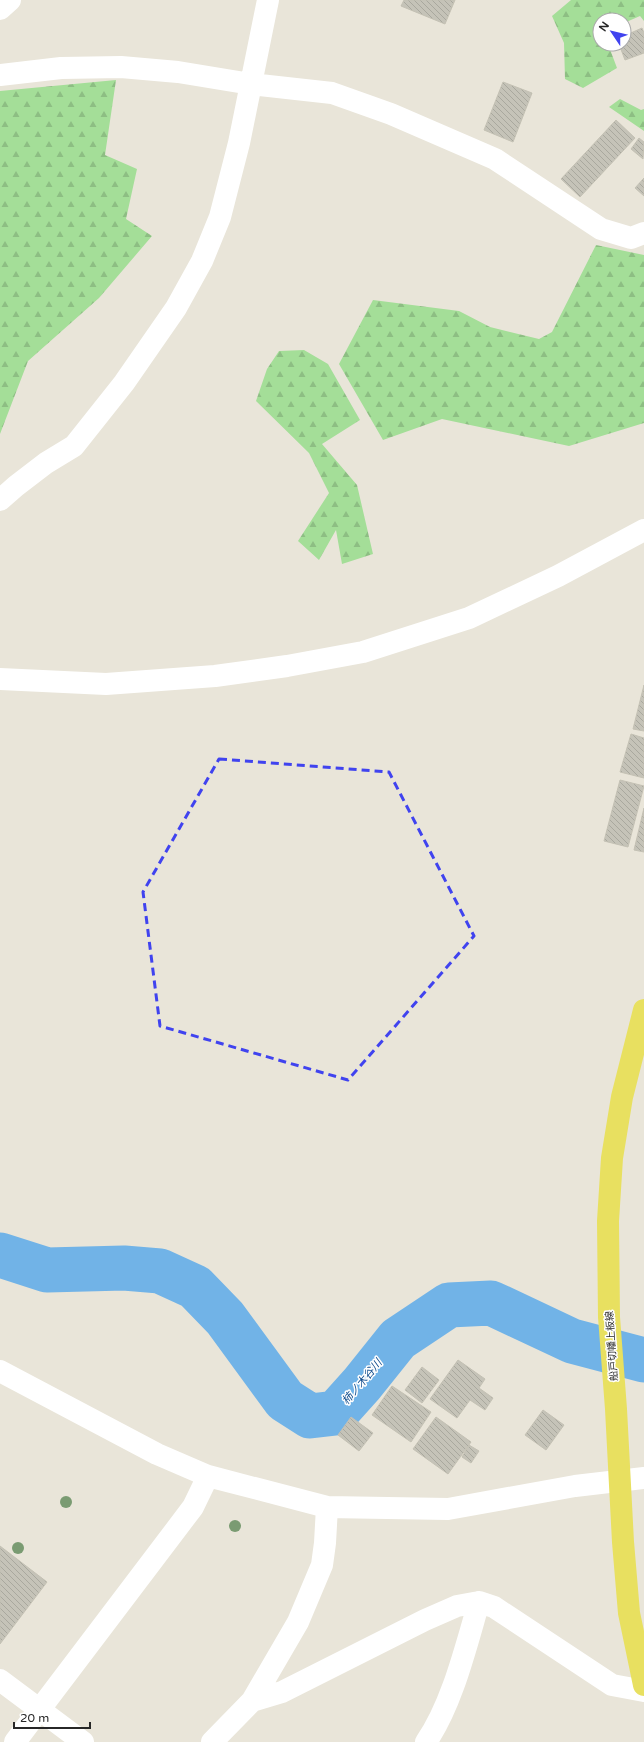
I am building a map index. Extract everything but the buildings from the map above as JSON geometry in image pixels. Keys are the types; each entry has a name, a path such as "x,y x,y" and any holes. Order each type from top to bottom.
{"main road":[{"name":"船戸切幡上板線","path":"644,1010 622,1097 612,1158 608,1221 609,1317 629,1613 644,1684"}],"street":[{"path":"0,9 10,0"},
{"path":"0,500 46,463 74,446 124,383 176,308 202,261 220,216 239,143 268,0"},
{"path":"0,75 61,68 121,67 178,72 251,84 332,93 390,114 495,159 601,229 631,238 644,233"},
{"path":"0,679 106,684 215,676 287,666 363,652 469,618 558,576 644,530"},
{"path":"0,1371 157,1454 208,1476 326,1507 448,1509 575,1486 644,1478"},
{"path":"15,1742 193,1507 208,1476"},
{"path":"212,1742 252,1701 298,1622 322,1566 325,1543 326,1507"},
{"path":"252,1701 282,1692 425,1620 457,1606 478,1602 494,1607 612,1685 644,1691"},
{"path":"426,1742 438,1726 461,1662 478,1602"},
{"path":"0,1680 83,1742"}],"highlighted area":[{"path":"219,759 389,772 474,936 348,1080 160,1026 143,892"}],"green space":[{"path":"571,0 644,0 644,21 640,16 632,20 632,12 592,12 592,52 611,52 617,68 583,88 565,79 564,43 552,16"},
{"path":"116,80 105,155 137,169 126,219 152,236 99,298 28,361 0,434 0,91"},
{"path":"620,99 641,110 644,109 644,131 609,107"},
{"path":"596,245 644,255 644,423 569,446 442,419 383,440 339,364 373,300 459,311 490,327 539,339 552,332"},
{"path":"304,350 328,364 360,420 322,444 357,485 373,554 342,564 336,530 319,560 298,541 329,493 309,453 256,401 267,369 279,351"}],"waterway":[{"name":"柿ノ木谷川","path":"0,1255 47,1270 124,1268 160,1271 195,1287 225,1318 285,1400 310,1416 336,1413 362,1384 398,1339 449,1305 491,1303 572,1341 644,1360"}]}
